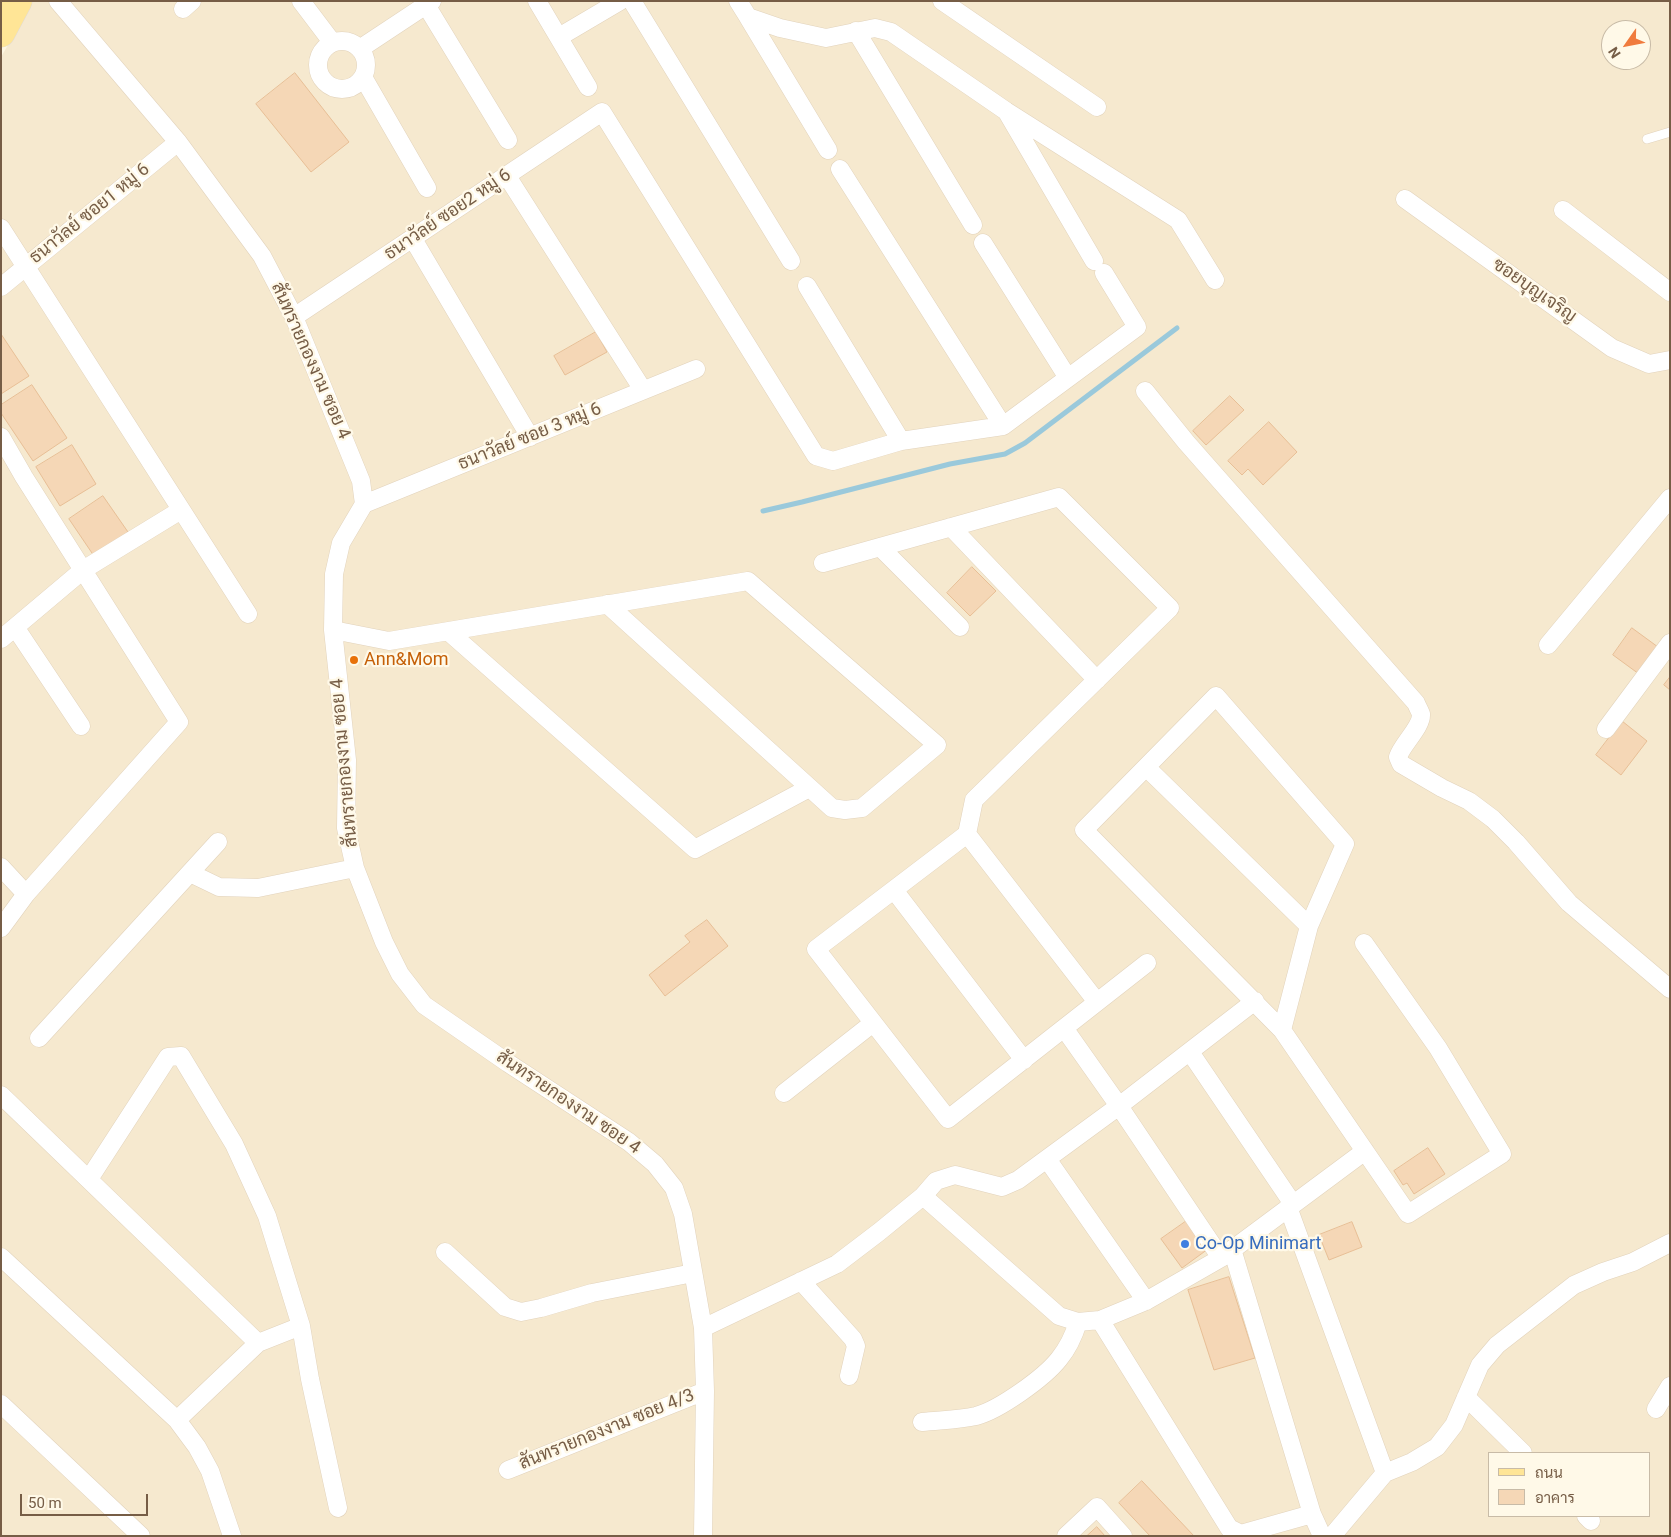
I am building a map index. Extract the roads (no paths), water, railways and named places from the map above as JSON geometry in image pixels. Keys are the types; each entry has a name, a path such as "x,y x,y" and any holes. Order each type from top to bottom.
{"main road":[{"path":"1,33 18,1"}],"street":[{"name":"สันทรายกองงาม ซอย 4","path":"58,1 178,142 262,256 294,317 361,482 364,504 341,544 334,574 333,630 347,760 346,828 355,868 384,942 400,974 424,1005 508,1063 629,1142 655,1164 674,1188 683,1214 703,1328 706,1391 703,1536"},
{"path":"301,1 332,42"},
{"path":"537,1 588,87"},
{"path":"559,37 620,1"},
{"path":"632,1 791,261"},
{"path":"738,1 828,150"},
{"path":"942,1 1097,107"},
{"path":"361,48 429,3 508,140"},
{"path":"748,17 780,28 826,38 875,28 891,32 1006,111 1178,220 1215,280"},
{"path":"856,31 973,225"},
{"path":"348,41 361,48 367,62 364,77 359,83 345,89 330,86 324,81 320,74 318,59 321,52 332,42 348,41"},
{"path":"364,77 427,188"},
{"path":"807,286 900,442 1003,426 1137,327 1006,111"},
{"name":"ธนาวัลย์ ซอย2 หมู่ 6","path":"294,317 602,112 816,456 833,461 900,442"},
{"name":"ธนาวัลย์ ซอย1 หมู่ 6","path":"1,287 178,142"},
{"path":"840,169 1003,426"},
{"path":"507,176 643,390"},
{"name":"ซอยบุญเจริญ","path":"1405,198 1612,348 1649,364 1670,360"},
{"path":"1563,210 1670,292"},
{"path":"1,228 248,614"},
{"path":"413,239 530,436"},
{"path":"983,243 1068,378"},
{"name":"ธนาวัลย์ ซอย 3 หมู่ 6","path":"364,504 696,369"},
{"path":"1145,391 1186,442 1416,703 1421,714 1418,725 1400,750 1398,757 1402,764 1442,788 1469,801 1493,819 1516,842 1569,903 1670,989"},
{"path":"1,437 24,478 179,722 26,894 1,928"},
{"path":"823,563 1059,497 1170,608 974,800 967,834 816,949 948,1119 1147,962"},
{"path":"1548,645 1670,498"},
{"path":"1,639 83,570 182,510"},
{"path":"951,527 1097,680"},
{"path":"880,547 960,627"},
{"path":"333,630 388,641 449,632 607,604 748,581 936,745 862,808 845,810 832,808 607,604"},
{"path":"15,627 81,726"},
{"path":"449,632 695,849 809,788"},
{"path":"1606,729 1670,643"},
{"path":"1282,1030 1309,926 1345,844 1216,696 1084,830 1282,1030 1408,1214 1502,1154 1438,1048 1364,943"},
{"path":"1146,767 1309,926"},
{"path":"967,834 1097,1002"},
{"path":"39,1038 218,842"},
{"path":"1,867 26,894"},
{"path":"190,872 219,887 258,888 355,868"},
{"path":"894,890 1024,1060"},
{"path":"703,1328 837,1264 923,1196 936,1181 955,1175 1002,1187 1018,1180 1255,1002"},
{"path":"784,1093 873,1023"},
{"path":"1064,1028 1227,1253 1312,1514 1322,1536"},
{"path":"1190,1052 1290,1206 1384,1473"},
{"path":"89,1179 168,1057 181,1056 234,1144 267,1216 301,1326 310,1379 338,1508"},
{"path":"1,1095 258,1343"},
{"path":"923,1196 1059,1316 1078,1322 1100,1320 1146,1301 1227,1253 1365,1150"},
{"path":"1047,1159 1146,1301"},
{"path":"1332,1536 1384,1473 1412,1462 1437,1447 1454,1425 1480,1365 1497,1345 1574,1284 1633,1262 1670,1243"},
{"path":"445,1252 505,1307 521,1312 592,1292 693,1273"},
{"path":"1,1257 176,1420 197,1447 210,1471 232,1536"},
{"path":"801,1281 853,1339 856,1346 849,1376"},
{"path":"1100,1320 1229,1528 1241,1534 1312,1514"},
{"path":"922,1422 977,1416 1000,1406 1033,1384 1058,1360 1074,1334 1078,1322"},
{"path":"176,1420 258,1343 301,1326"},
{"path":"1656,1409 1670,1386"},
{"name":"สันทรายกองงาม ซอย 4/3","path":"508,1470 706,1391"},
{"path":"1466,1397 1522,1452"},
{"path":"1,1404 141,1536"},
{"path":"1066,1536 1097,1507 1123,1536"}],"lane":[{"path":"1647,139 1670,132"}],"waterway":[{"path":"763,511 950,464 1005,454 1025,443 1177,328"}],"place":[{"name":"Ann&Mom","path":"354,660"},
{"name":"Co-Op Minimart","path":"1185,1244"}]}
